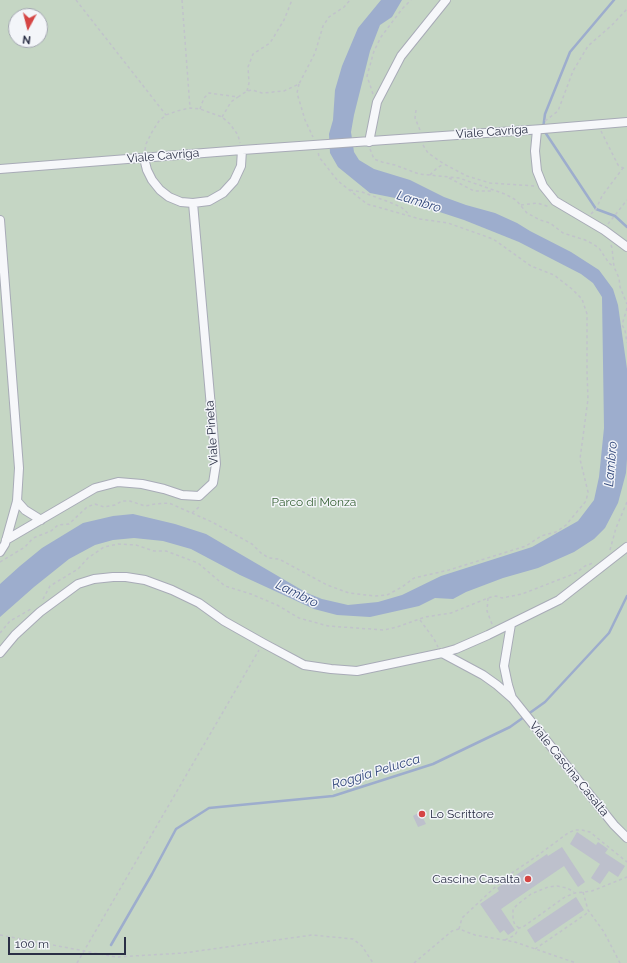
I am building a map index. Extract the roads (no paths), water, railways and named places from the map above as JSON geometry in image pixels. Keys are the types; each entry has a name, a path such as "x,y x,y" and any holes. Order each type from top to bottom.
{"lane":[{"path":"369,142 377,102 402,56 446,0"},
{"name":"Viale Cavriga","path":"0,169 322,144 537,130 627,122"},
{"path":"537,130 535,151 537,171 543,186 555,201 604,230 627,246"},
{"path":"144,158 149,175 160,190 175,199 193,203 209,201 223,193 234,181 241,166 242,150"},
{"name":"Viale Pineta","path":"41,520 95,488 118,482 142,484 182,495 199,496 214,483 216,464 193,203"},
{"path":"0,220 19,468 17,501 5,544 0,552"},
{"path":"6,540 41,520 26,510 17,501"},
{"path":"0,653 15,635 40,612 78,584 94,579 126,577 145,580 172,590 199,603 224,621 263,644 304,665 358,671 442,654 496,632 559,600 627,547"},
{"name":"Viale Cascina Casalta","path":"511,624 504,666 512,699"},
{"name":"Viale Cascina Casalta","path":"442,654 483,675 497,685 512,699 614,825 627,838"}],"water":[{"name":"Lambro","path":"381,0 402,0 392,17 380,25 370,51 351,132 354,152 359,160 374,169 410,180 444,197 495,213 517,223 571,252 599,270 613,289 618,305 627,369 627,459 626,473 618,503 605,528 594,539 574,552 538,568 503,578 466,592 453,599 435,598 419,606 370,617 337,615 314,609 240,575 191,549 163,541 134,538 113,540 95,545 69,559 0,617 0,584 20,566 42,548 83,523 113,516 133,514 175,524 206,534 307,593 322,599 348,605 378,602 402,595 441,576 532,547 578,521 594,500 599,477 604,428 602,297 593,283 581,274 519,242 464,220 400,199 370,193 338,167 330,153 329,134 333,120 335,90 342,66 358,28"}],"waterway":[{"name":"Roggia Pelucca","path":"614,0 570,52 545,114 543,129 596,209 615,216 627,227"},
{"name":"Roggia Pelucca","path":"111,945 176,829 209,808 333,796 433,764 510,727 545,702 609,633 627,596"}],"place":[{"name":"Lo Scrittore","path":"422,814"},
{"name":"Cascine Casalta","path":"528,879"}],"park label":[{"name":"Parco di Monza","path":"314,502"}]}
